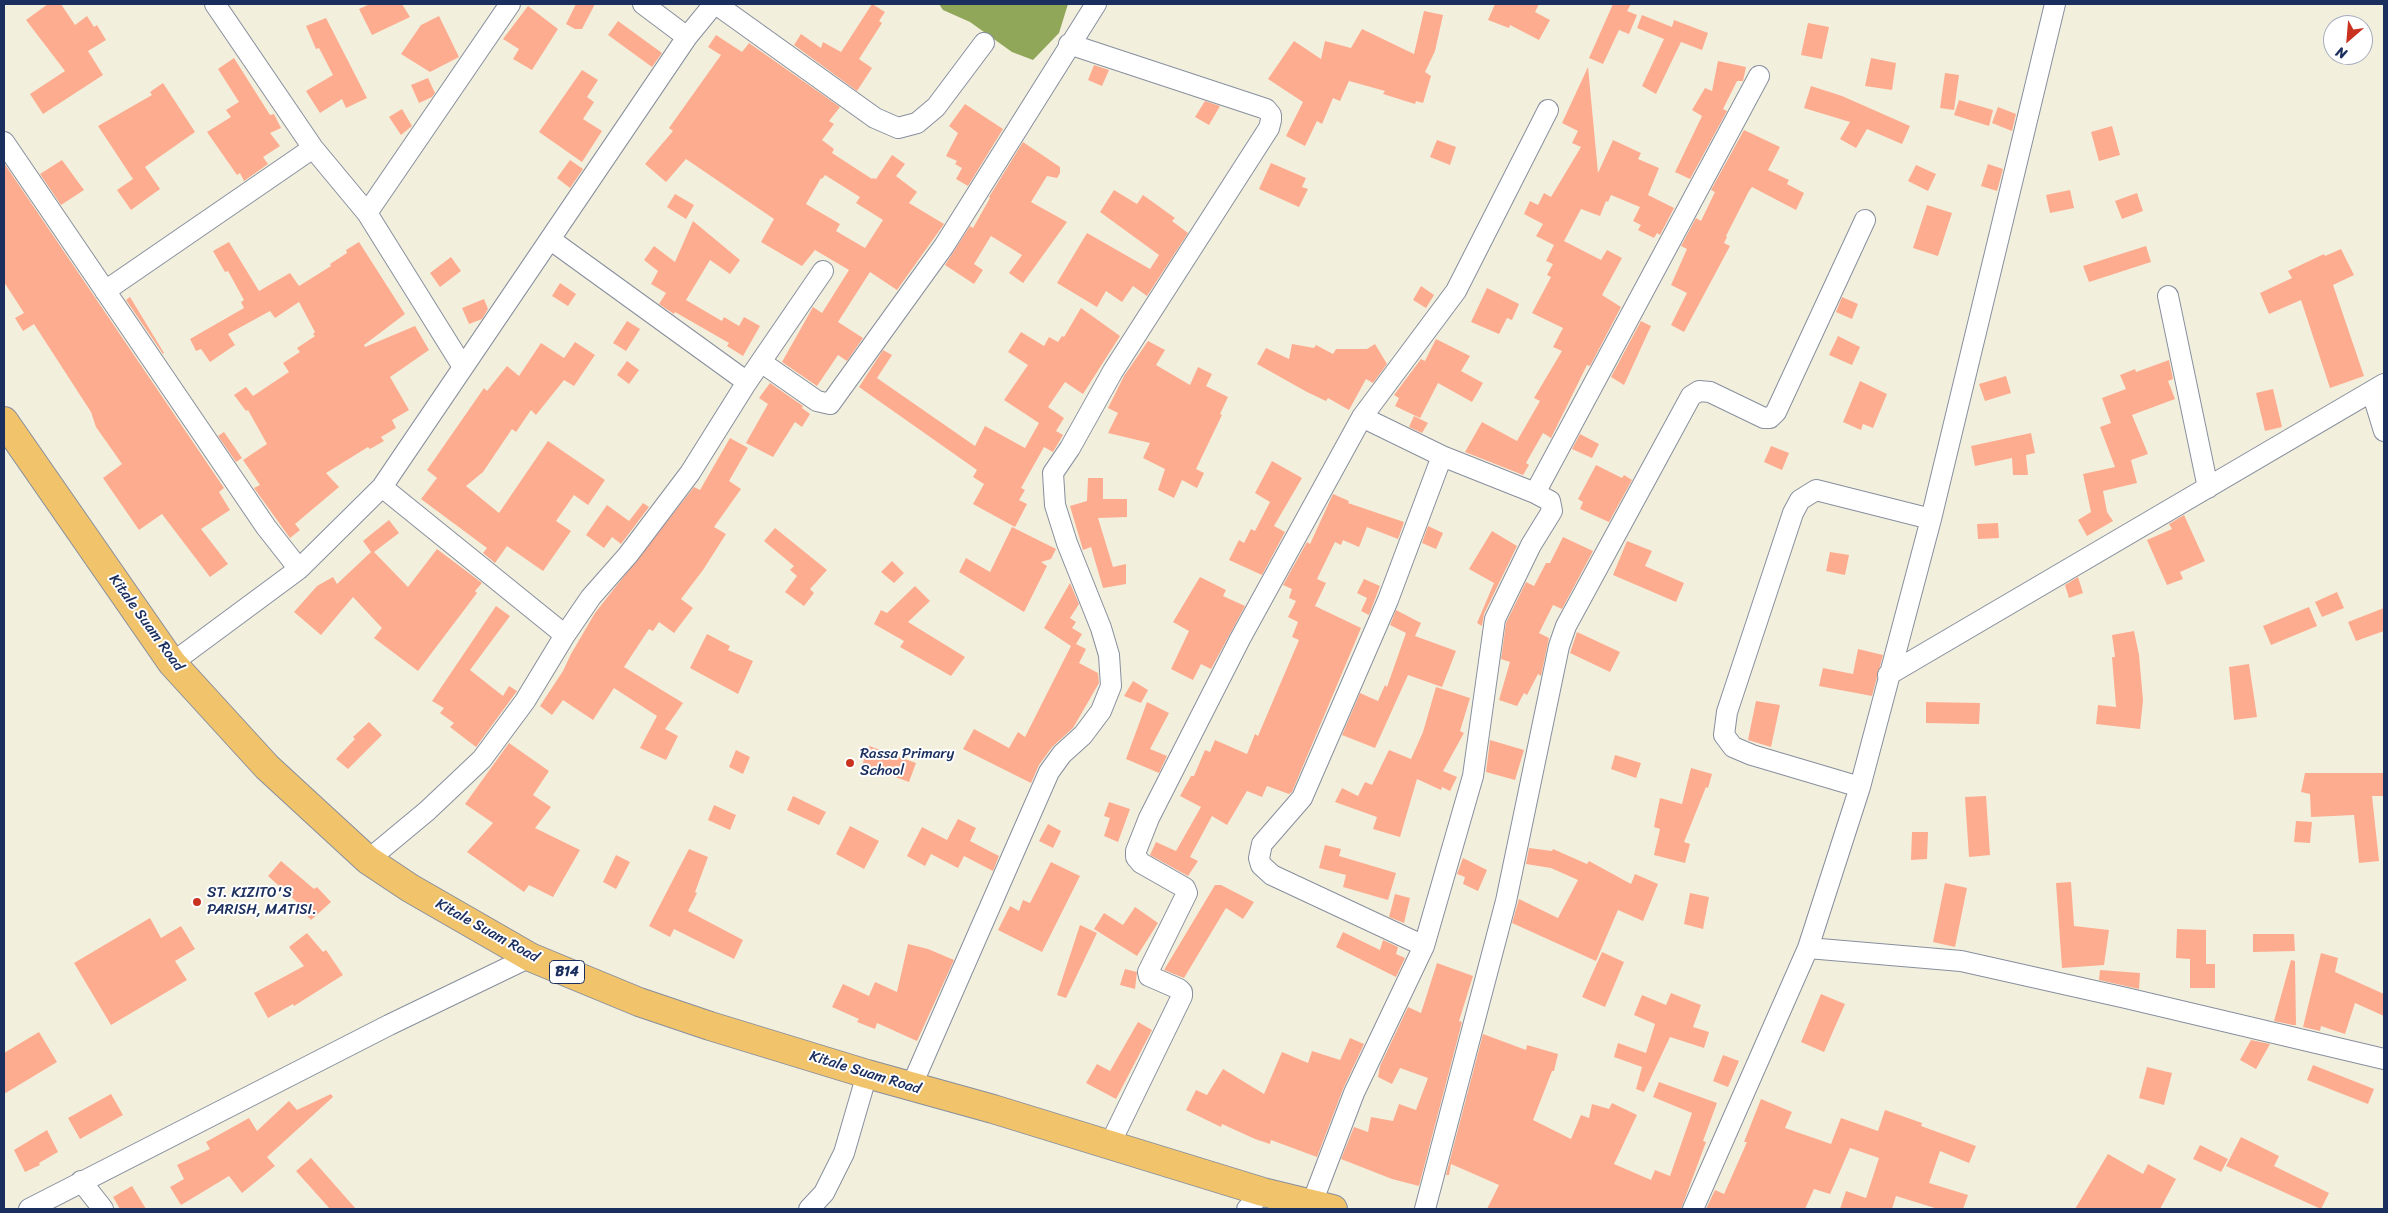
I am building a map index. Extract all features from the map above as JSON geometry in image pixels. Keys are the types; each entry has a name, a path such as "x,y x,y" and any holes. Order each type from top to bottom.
{"highway":[{"name":"Kitale Suam Road","path":"4,421 172,663 267,767 368,860 410,888 530,957 648,1005 710,1026 911,1087 993,1109 1109,1146 1255,1201 1323,1206"}],"street":[{"path":"216,4 313,148 367,213 463,367"},
{"path":"367,213 510,4"},
{"path":"643,4 687,37"},
{"path":"172,663 299,569 382,487 687,37 715,4 875,118 898,128 916,123 936,107 984,43"},
{"path":"761,362 817,401 830,404 944,246 1069,44 1096,4"},
{"path":"1693,1209 1808,948 1860,787 1931,519 2055,4"},
{"path":"911,1087 1049,772 1062,754 1083,735 1101,711 1111,686 1109,655 1101,628 1067,543 1055,505 1053,472 1070,448 1114,370 1269,128 1271,120 1271,115 1266,109 1069,44"},
{"path":"1535,493 1759,76"},
{"path":"1109,1146 1182,996 1182,992 1179,989 1149,976 1148,972 1185,897 1186,888 1141,863 1136,857 1136,851 1150,818 1240,639 1362,417 1456,291 1548,110"},
{"path":"4,142 266,527 299,569"},
{"path":"105,292 313,148"},
{"path":"1425,1209 1506,902 1557,656 1566,626 1691,396 1699,391 1710,392 1764,418 1770,418 1776,412 1865,220"},
{"path":"551,240 747,382"},
{"path":"368,860 427,811 482,759 525,701 591,597 628,555 690,473 747,382 823,271"},
{"path":"2168,296 2208,488"},
{"path":"1888,676 2378,388 2384,431"},
{"path":"1323,1206 1354,1093 1424,946 1473,776 1495,619 1531,545 1552,511 1550,501 1535,493 1442,456 1362,417"},
{"path":"1424,946 1272,875 1261,865 1258,858 1262,844 1302,798 1388,600 1442,456"},
{"path":"382,487 565,636"},
{"path":"1860,787 1752,755 1733,747 1724,735 1728,712 1793,513 1800,500 1816,490 1931,519"},
{"path":"1808,948 1961,962 2126,998 2384,1059"},
{"path":"29,1209 389,1024 530,957"},
{"path":"809,1209 824,1193 844,1153 867,1074"},
{"path":"81,1182 103,1209"}],"green space":[{"path":"939,4 1068,4 1059,33 1033,60 1012,52 970,22 943,10"}],"building":[{"path":"48,4 61,4 75,25 87,16 94,27 97,25 106,40 88,51 103,75 43,114 30,94 65,71 26,20"},
{"path":"370,4 402,4 410,17 372,35 359,9"},
{"path":"576,4 595,4 582,29 575,29 566,24"},
{"path":"872,4 885,12 879,21 882,23 859,59 872,68 857,91 794,45 801,34 821,48 823,42 841,52"},
{"path":"1495,4 1539,4 1535,12 1550,20 1539,40 1510,25 1509,28 1488,20"},
{"path":"1613,4 1631,4 1627,11 1637,15 1629,34 1619,30 1603,64 1589,58"},
{"path":"528,6 558,29 532,70 513,59 519,49 503,39"},
{"path":"1424,11 1443,15 1435,51 1425,72 1431,76 1423,103 1416,101 1415,104 1383,94 1385,91 1349,81 1340,101 1333,98 1322,124 1317,121 1305,146 1286,136 1303,102 1268,79 1294,41 1321,59 1325,41 1351,48 1362,29 1414,54"},
{"path":"1642,15 1672,27 1674,20 1708,33 1702,50 1681,42 1656,94 1642,86 1664,39 1637,28"},
{"path":"439,16 459,57 430,72 401,54 421,25"},
{"path":"326,18 367,98 346,108 342,99 320,113 306,91 333,75 319,48 316,49 306,26"},
{"path":"618,21 662,53 652,67 608,35"},
{"path":"1808,23 1829,27 1822,59 1801,55"},
{"path":"716,35 742,52 749,43 840,107 829,121 834,124 822,140 834,149 832,153 872,179 876,179 892,155 905,164 896,176 917,192 909,203 944,224 897,290 870,272 838,322 863,338 847,361 838,355 817,386 782,362 813,307 822,313 849,270 815,250 802,266 761,242 774,219 686,159 666,182 645,164 673,131 669,128 721,55 708,47","holes":["825,175 860,197 856,203 883,220 865,248 836,231 840,224 806,204 821,178"]},
{"path":"234,58 270,115 274,114 281,128 270,133 280,146 263,157 268,164 244,181 240,173 237,175 207,132 231,117 226,110 239,102 218,69"},
{"path":"1871,58 1896,63 1892,90 1865,86"},
{"path":"1718,61 1746,67 1743,81 1737,81 1723,109 1727,111 1690,179 1675,172 1702,116 1692,110 1705,88 1712,91"},
{"path":"1094,65 1109,70 1102,86 1088,80"},
{"path":"1588,67 1598,173 1613,140 1641,153 1638,159 1659,168 1648,195 1674,208 1660,235 1657,233 1654,238 1638,230 1641,225 1633,221 1640,207 1611,195 1608,202 1606,201 1600,216 1581,209 1564,241 1601,260 1607,250 1622,258 1602,295 1621,307 1590,366 1587,365 1551,438 1543,433 1526,463 1529,465 1523,475 1465,452 1482,422 1517,441 1540,401 1534,398 1562,351 1553,347 1563,328 1532,313 1551,277 1547,275 1553,264 1546,261 1554,245 1536,236 1543,224 1524,214 1530,201 1538,205 1544,193 1551,197 1581,147 1572,143 1578,131 1562,123"},
{"path":"582,70 598,80 587,97 594,102 583,119 602,131 582,162 539,132"},
{"path":"1945,73 1959,75 1954,110 1940,108"},
{"path":"428,78 435,93 432,97 419,103 411,85"},
{"path":"163,83 195,132 145,167 160,189 131,210 117,190 133,179 98,126 152,95 150,92"},
{"path":"1811,86 1842,96 1910,126 1902,144 1867,129 1856,148 1840,139 1850,122 1804,108"},
{"path":"1959,100 1993,110 1989,126 1954,115"},
{"path":"1205,101 1220,106 1209,125 1195,117"},
{"path":"965,104 1003,129 968,186 956,179 962,168 955,164 957,161 946,156 958,133 949,126"},
{"path":"1998,107 2016,114 2012,131 1992,123"},
{"path":"402,109 412,126 401,135 389,117"},
{"path":"2112,126 2120,155 2099,161 2091,132"},
{"path":"1744,130 1780,147 1768,170 1789,180 1787,184 1804,193 1796,210 1752,187 1726,236 1724,243 1730,246 1684,332 1671,325 1687,293 1671,285 1687,249 1681,246 1696,218 1701,221 1715,192 1711,190"},
{"path":"1437,140 1456,147 1450,165 1430,157"},
{"path":"1023,142 1060,167 1060,173 1057,178 1047,176 1031,202 1067,222 1023,283 1009,273 1022,255 991,236 974,264 983,270 974,284 945,265 970,226 973,228 989,197"},
{"path":"62,160 84,190 61,205 40,174"},
{"path":"570,160 583,169 570,188 557,178"},
{"path":"4,163 224,488 219,492 230,510 201,529 228,564 210,577 162,514 139,530 103,478 122,464 96,427 91,412 34,324 23,331 15,318 24,313 4,282"},
{"path":"1271,163 1306,178 1302,187 1308,189 1299,207 1259,189"},
{"path":"1988,164 2003,169 1997,191 1981,186"},
{"path":"1916,165 1936,174 1928,191 1908,181"},
{"path":"1114,190 1137,204 1143,195 1175,218 1172,221 1188,233 1147,296 1133,286 1122,302 1106,291 1097,307 1057,283 1087,233 1150,269 1159,255 1100,212"},
{"path":"2070,190 2074,208 2050,213 2046,195"},
{"path":"2137,193 2143,211 2122,219 2115,201"},
{"path":"675,194 694,205 686,219 667,207"},
{"path":"1927,205 1952,213 1938,256 1913,248"},
{"path":"693,221 740,260 730,274 710,260 686,300 722,321 724,317 739,326 744,317 760,326 743,356 727,346 729,343 659,304 666,293 651,284 658,271 644,260 654,246 675,262"},
{"path":"229,242 259,291 290,273 299,286 331,266 330,264 347,253 346,250 359,242 405,314 364,345 365,347 415,326 429,350 390,377 409,410 392,420 396,428 381,437 384,441 370,449 368,447 326,473 339,487 295,524 300,530 290,538 254,488 260,485 243,460 267,444 248,410 246,411 234,395 246,387 253,396 289,372 283,363 300,352 297,348 315,336 313,334 315,332 299,302 275,318 270,311 228,334 235,345 210,362 201,349 196,351 190,339 244,308 241,302 244,300 228,271 225,272 213,251"},
{"path":"2146,246 2151,262 2089,282 2083,266"},
{"path":"2341,249 2354,275 2333,285 2364,376 2330,388 2301,300 2269,314 2260,293 2292,278 2288,271 2324,254 2325,256"},
{"path":"451,257 461,271 440,287 430,273"},
{"path":"560,283 576,294 568,306 552,296"},
{"path":"1421,286 1434,295 1426,308 1413,300"},
{"path":"1487,288 1519,304 1512,320 1507,318 1499,334 1471,322"},
{"path":"130,297 164,353 163,354 126,300"},
{"path":"1842,297 1858,304 1852,319 1836,312"},
{"path":"484,299 488,309 482,319 469,324 462,308"},
{"path":"1081,308 1120,336 1083,394 1065,382 1048,407 1064,418 1056,431 1063,435 1053,452 1044,447 1021,488 1025,490 1019,500 1027,504 1015,527 973,504 984,484 973,477 977,470 859,387 883,350 892,355 877,378 975,446 985,426 1025,448 1039,423 1004,400 1028,365 1008,352 1021,332 1044,346 1049,337 1058,342 1062,336 1064,337"},
{"path":"627,321 640,329 626,351 613,343"},
{"path":"1641,321 1651,326 1624,385 1611,377"},
{"path":"1838,336 1860,347 1852,365 1829,355"},
{"path":"1436,339 1470,356 1461,371 1483,383 1472,402 1438,383 1420,418 1395,406 1399,398 1394,395 1421,359 1425,361"},
{"path":"1148,341 1165,350 1156,365 1190,385 1198,367 1212,374 1206,386 1228,397 1220,414 1222,415 1196,469 1204,473 1197,488 1182,480 1174,498 1158,490 1165,469 1143,458 1150,443 1108,433 1118,413 1108,408 1124,376"},
{"path":"575,342 595,355 574,386 564,380 536,415 531,410 516,432 512,429 483,472 466,486 499,513 548,441 605,480 588,505 574,495 556,521 571,531 543,571 507,546 495,563 483,553 487,548 421,499 437,478 427,470 484,388 487,391 507,366 519,376 541,343 564,358"},
{"path":"1292,344 1314,348 1316,345 1333,354 1336,349 1367,349 1375,344 1387,364 1373,383 1366,379 1349,410 1328,398 1326,401 1307,392 1257,364 1266,348 1289,359"},
{"path":"2169,360 2173,379 2168,381 2175,399 2132,415 2148,454 2131,460 2137,483 2103,491 2107,512 2113,521 2087,536 2078,520 2091,512 2083,474 2115,467 2100,427 2111,423 2102,398 2126,389 2120,375 2135,369 2136,372"},
{"path":"627,361 639,370 629,384 617,375"},
{"path":"2006,376 2011,393 1985,401 1979,384"},
{"path":"1860,381 1887,394 1873,428 1863,424 1861,430 1843,422"},
{"path":"770,383 803,406 802,408 810,414 802,427 795,422 773,457 746,443 768,404 759,398"},
{"path":"2273,389 2282,427 2265,431 2256,393"},
{"path":"1414,416 1428,423 1422,433 1409,427"},
{"path":"224,432 242,458 236,462 218,436"},
{"path":"2031,433 2035,453 2026,455 2028,475 2013,475 2012,458 1975,466 1971,446"},
{"path":"1580,434 1599,444 1592,458 1572,449"},
{"path":"730,438 748,448 729,481 741,489 714,527 726,534 703,570 681,599 693,608 674,633 659,622 653,631 649,629 624,667 683,703 665,729 678,736 666,760 640,748 657,716 614,688 593,720 563,700 552,715 540,706 563,671 595,613 694,487 700,490"},
{"path":"1771,446 1789,453 1782,470 1764,462"},
{"path":"1272,461 1302,478 1274,526 1285,532 1262,575 1229,560 1239,540 1244,543 1251,529 1255,531 1270,502 1255,493"},
{"path":"1596,465 1622,478 1624,475 1632,480 1609,522 1580,509 1583,502 1578,499"},
{"path":"1088,478 1103,478 1103,499 1127,499 1127,517 1098,518 1113,567 1126,564 1126,584 1103,588 1091,547 1083,550 1070,506 1087,501"},
{"path":"1333,494 1349,501 1348,503 1404,522 1398,539 1367,527 1359,547 1343,540 1341,545 1335,542 1317,579 1326,583 1315,606 1361,628 1292,792 1289,794 1267,786 1262,797 1247,791 1227,825 1212,816 1190,857 1198,861 1188,876 1150,855 1156,842 1176,851 1201,807 1180,796 1191,776 1194,776 1205,750 1210,752 1215,740 1247,754 1255,734 1258,736 1299,640 1292,637 1298,622 1288,617 1296,601 1289,598 1292,589 1283,585 1307,542 1310,544"},
{"path":"643,503 649,507 621,544 612,537 604,548 586,535 607,505 629,521"},
{"path":"2184,515 2205,561 2180,572 2183,579 2167,585 2147,540 2172,529 2169,524"},
{"path":"389,520 399,533 374,552 408,587 437,549 482,583 475,591 477,593 418,671 374,638 382,628 353,597 321,635 294,612 317,586 333,577 337,584 371,552 363,541"},
{"path":"1998,523 1999,538 1978,539 1977,524"},
{"path":"1428,526 1443,533 1436,549 1422,543"},
{"path":"1012,527 1056,549 1051,559 1041,562 1047,566 1024,612 959,572 966,558 990,572"},
{"path":"775,528 827,570 810,589 814,593 804,606 785,592 797,576 790,570 794,566 764,541"},
{"path":"1492,531 1517,546 1484,614 1482,626 1477,623 1494,583 1469,569"},
{"path":"1563,537 1593,551 1562,609 1553,605 1539,633 1549,638 1541,676 1538,674 1527,695 1524,693 1517,706 1499,700 1510,662 1501,659 1506,623 1526,582 1534,586 1546,563 1550,563"},
{"path":"1627,541 1652,551 1645,566 1684,583 1676,602 1613,575"},
{"path":"1830,552 1849,555 1845,575 1826,571"},
{"path":"892,561 904,573 894,583 881,572"},
{"path":"1200,577 1226,590 1223,596 1245,606 1211,669 1201,664 1193,680 1171,669 1189,631 1173,622"},
{"path":"2078,577 2083,593 2069,598 2065,585"},
{"path":"1364,579 1380,586 1369,615 1361,611 1367,598 1357,593"},
{"path":"1070,583 1079,604 1070,618 1076,622 1072,628 1082,634 1076,644 1086,649 1079,663 1098,673 1099,683 1073,728 1052,747 1039,765 1031,783 963,749 974,729 1009,748 1018,732 1025,737 1071,646 1044,628"},
{"path":"915,586 930,601 908,622 965,657 951,676 900,647 904,641 874,624 881,610 887,613"},
{"path":"2337,592 2344,608 2322,617 2315,602"},
{"path":"496,606 510,616 470,670 503,696 509,686 517,691 476,747 450,727 454,723 440,713 444,708 432,701"},
{"path":"2309,607 2317,626 2271,645 2263,626"},
{"path":"2384,608 2384,631 2356,641 2348,622"},
{"path":"1396,610 1421,623 1415,636 1456,651 1442,687 1408,675 1375,748 1342,735 1360,693 1378,701 1385,685 1387,687 1406,633 1390,625"},
{"path":"2134,631 2139,655 2143,700 2140,729 2096,724 2098,705 2116,707 2112,657 2115,657 2112,635"},
{"path":"1577,632 1620,652 1610,672 1570,653"},
{"path":"707,634 730,646 728,650 753,661 738,694 690,668"},
{"path":"1858,649 1883,655 1872,696 1819,686 1823,668 1853,674"},
{"path":"2249,664 2257,717 2234,720 2229,667"},
{"path":"1133,681 1148,690 1141,703 1124,696"},
{"path":"1436,687 1470,698 1460,731 1464,733 1443,771 1457,777 1450,791 1442,787 1441,790 1417,779 1400,837 1373,829 1377,817 1335,802 1342,788 1358,796 1365,782 1372,785 1389,750 1411,759 1423,732"},
{"path":"1756,701 1780,705 1771,747 1748,740"},
{"path":"1147,702 1169,713 1150,749 1167,756 1159,773 1126,759"},
{"path":"1926,702 1980,703 1979,724 1926,723"},
{"path":"369,722 382,735 348,769 336,759 355,739 353,737"},
{"path":"1490,740 1524,750 1515,780 1486,772"},
{"path":"509,743 549,771 533,795 551,807 535,828 580,850 553,897 529,885 524,892 467,852 493,823 465,804"},
{"path":"869,746 916,763 909,782 862,765"},
{"path":"736,750 750,757 743,774 729,767"},
{"path":"1615,755 1641,763 1636,778 1611,769"},
{"path":"1691,768 1712,774 1708,788 1706,787 1684,842 1690,844 1685,863 1654,855 1660,829 1654,827 1660,798 1682,804"},
{"path":"2305,773 2384,773 2384,796 2372,796 2379,861 2359,863 2354,815 2311,817 2310,794 2301,792"},
{"path":"793,796 826,812 819,825 787,810"},
{"path":"1986,796 1990,855 1969,857 1965,797"},
{"path":"1109,802 1130,809 1118,842 1104,836 1110,818 1104,816"},
{"path":"714,805 736,815 730,830 708,820"},
{"path":"958,819 976,828 970,841 999,856 993,871 964,856 958,868 931,854 925,866 907,856 922,827 947,840"},
{"path":"2296,821 2312,822 2310,843 2294,842"},
{"path":"1048,824 1061,831 1053,848 1039,841"},
{"path":"850,826 879,841 864,869 836,854"},
{"path":"1912,832 1928,832 1927,859 1911,860"},
{"path":"1325,845 1341,849 1339,856 1396,873 1388,900 1343,887 1346,875 1319,868"},
{"path":"1529,848 1552,851 1553,849 1587,864 1589,861 1631,884 1635,874 1658,884 1643,921 1618,910 1596,961 1512,923 1519,899 1558,918 1578,880 1551,868 1526,864"},
{"path":"689,849 708,857 695,892 697,893 688,911 743,940 734,959 674,929 670,937 649,926"},
{"path":"616,855 630,862 616,889 603,882"},
{"path":"1463,858 1487,870 1478,891 1463,884 1465,877 1457,874"},
{"path":"281,861 314,889 317,887 331,902 311,920 297,905 299,904 268,876"},
{"path":"1051,862 1080,876 1042,952 998,930 1010,906 1019,911 1023,900 1030,903"},
{"path":"2071,882 2074,926 2109,930 2104,965 2062,968 2056,883"},
{"path":"1945,883 1967,888 1955,947 1933,942"},
{"path":"1215,885 1221,885 1254,902 1243,919 1226,908 1184,978 1164,970"},
{"path":"1690,893 1709,897 1703,929 1684,924"},
{"path":"1395,894 1410,898 1404,923 1389,917"},
{"path":"1135,907 1158,923 1137,956 1094,929 1104,913 1123,925"},
{"path":"150,918 161,938 181,926 195,949 175,961 187,980 111,1025 74,963"},
{"path":"1080,925 1097,933 1066,998 1057,995"},
{"path":"2177,929 2206,930 2206,964 2215,964 2215,988 2190,988 2190,959 2176,958"},
{"path":"1343,932 1380,950 1383,940 1398,947 1396,954 1405,958 1396,977 1336,947"},
{"path":"307,933 323,952 326,950 343,975 294,1006 293,1004 268,1018 254,993 304,966 289,947"},
{"path":"2253,934 2294,934 2295,951 2253,952"},
{"path":"908,944 928,949 954,960 917,1041 877,1023 875,1029 857,1022 859,1019 832,1007 843,984 869,996 875,982 897,992"},
{"path":"1602,952 1624,962 1605,1007 1582,997"},
{"path":"2321,953 2338,958 2335,972 2384,994 2384,1016 2355,1003 2345,1034 2321,1026 2320,1031 2303,1027"},
{"path":"2291,960 2295,961 2296,1025 2274,1021"},
{"path":"1437,963 1473,976 1459,1021 1462,1022 1419,1186 1392,1179 1341,1159 1354,1127 1368,1132 1371,1117 1393,1121 1399,1104 1416,1110 1428,1078 1400,1068 1392,1084 1378,1077 1380,1066 1408,1007 1421,1013"},
{"path":"1125,969 1137,972 1135,989 1120,985"},
{"path":"2100,970 2140,973 2139,989 2099,980"},
{"path":"1671,993 1701,1005 1693,1027 1709,1032 1704,1048 1670,1037 1644,1092 1636,1089 1642,1067 1614,1057 1618,1043 1646,1053 1655,1024 1634,1015 1642,995 1666,1005"},
{"path":"1821,994 1845,1004 1824,1052 1801,1042"},
{"path":"1138,1022 1152,1030 1116,1099 1086,1083 1097,1064 1110,1071"},
{"path":"39,1032 57,1062 4,1094 4,1053"},
{"path":"1483,1034 1526,1050 1527,1045 1558,1054 1554,1071 1552,1071 1533,1120 1571,1139 1581,1115 1589,1118 1592,1104 1609,1109 1612,1103 1637,1115 1614,1164 1651,1180 1655,1170 1670,1176 1692,1113 1653,1097 1659,1082 1717,1103 1703,1141 1706,1142 1681,1209 1487,1209 1499,1185 1451,1164 1449,1175 1446,1175"},
{"path":"1350,1038 1364,1044 1343,1089 1317,1157 1271,1140 1270,1144 1255,1139 1222,1124 1221,1127 1186,1110 1196,1090 1207,1095 1223,1069 1264,1094 1282,1052 1308,1063 1312,1051 1340,1060"},
{"path":"2251,1040 2270,1044 2256,1069 2240,1060"},
{"path":"1723,1055 1739,1061 1728,1087 1713,1081"},
{"path":"2313,1065 2374,1089 2368,1104 2307,1080"},
{"path":"2147,1067 2172,1073 2164,1105 2139,1098"},
{"path":"111,1094 123,1115 80,1139 68,1118"},
{"path":"331,1094 333,1097 267,1157 275,1166 242,1193 229,1176 181,1205 170,1187 184,1179 177,1165 210,1149 206,1142 249,1118 257,1131 289,1101 297,1110"},
{"path":"1761,1099 1792,1112 1785,1128 1831,1144 1841,1118 1878,1131 1885,1110 1922,1123 1921,1126 1976,1146 1969,1163 1940,1151 1929,1183 1968,1195 1963,1209 1938,1209 1896,1196 1892,1209 1840,1209 1846,1191 1866,1198 1879,1158 1850,1148 1830,1194 1814,1189 1805,1209 1706,1209 1715,1190 1724,1194 1747,1142 1744,1142"},
{"path":"47,1130 58,1152 39,1163 40,1165 25,1172 14,1150"},
{"path":"2241,1137 2279,1156 2274,1166 2329,1193 2321,1209 2226,1166"},
{"path":"2200,1145 2228,1159 2221,1172 2193,1159"},
{"path":"2108,1154 2143,1174 2148,1164 2176,1179 2160,1209 2075,1209"},
{"path":"311,1158 356,1209 330,1209 296,1171"},
{"path":"132,1186 146,1209 120,1209 113,1197"}],"place":[{"name":"Rassa Primary School","path":"850,763"},
{"name":"ST. KIZITO'S PARISH, MATISI.","path":"197,902"}]}
